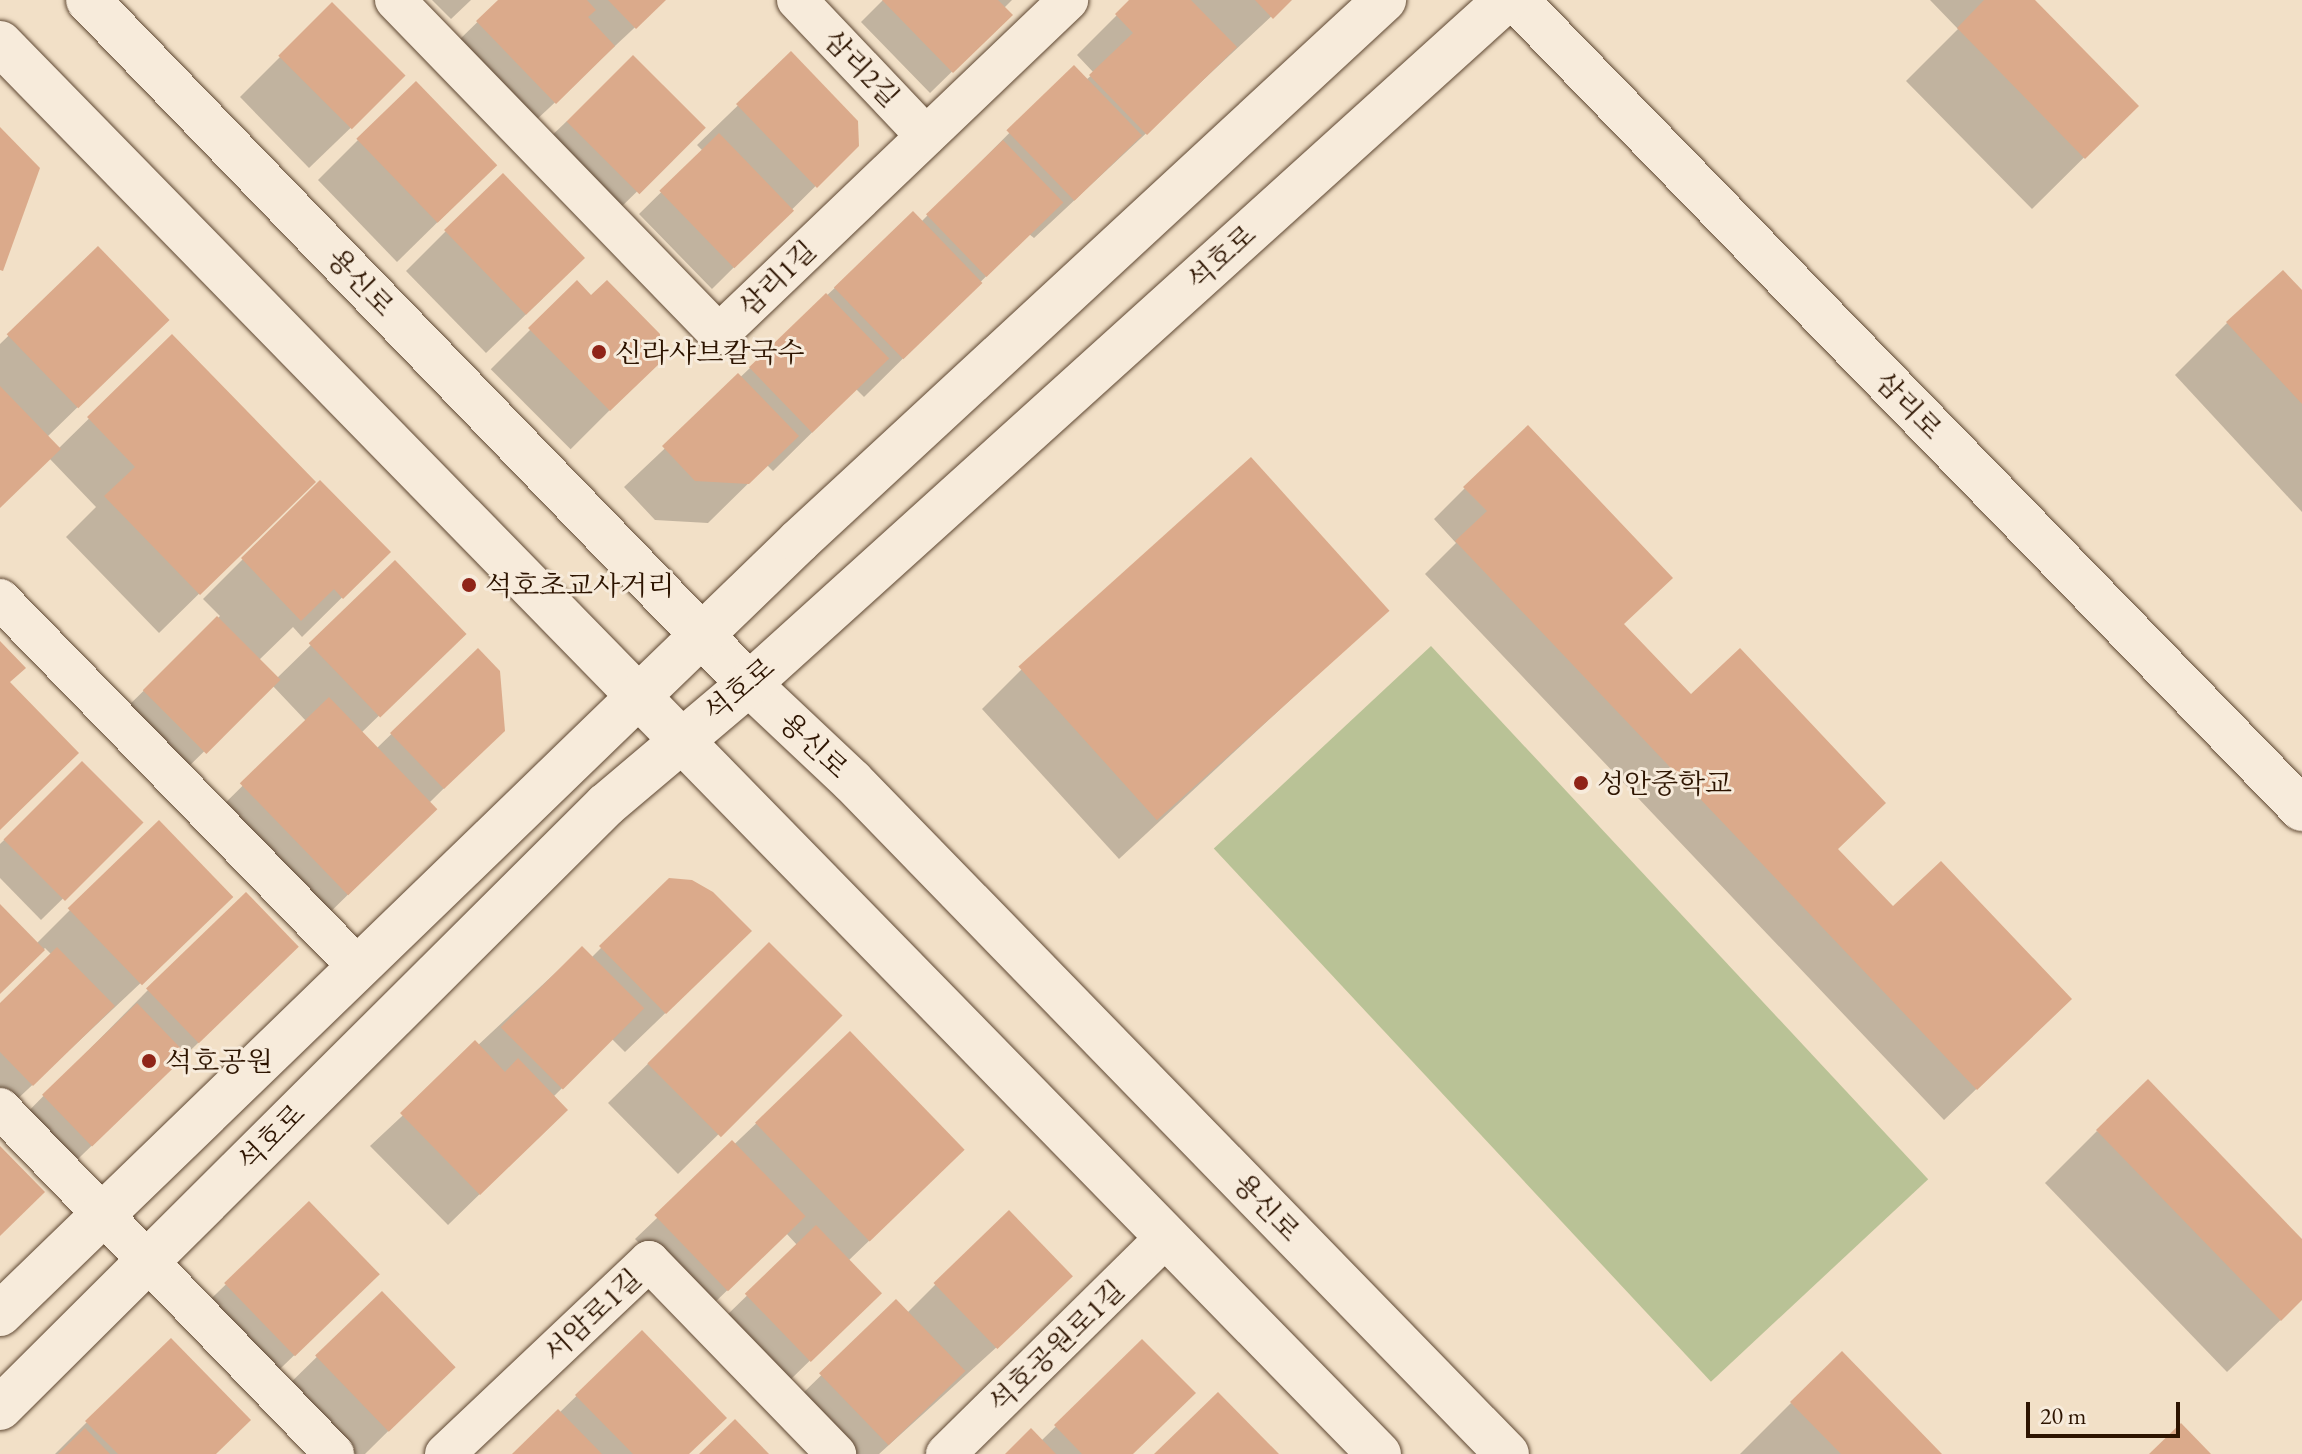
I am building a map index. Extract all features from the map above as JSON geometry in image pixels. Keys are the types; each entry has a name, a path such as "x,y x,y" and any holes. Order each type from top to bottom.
{"main road":[{"name":"용신로","path":"88,0 749,684 852,781 1507,1454"},
{"path":"0,1314 702,634 1384,0"},
{"name":"석호로","path":"0,1408 486,921 680,738 749,684 1506,0"},
{"name":"삼리로","path":"1516,0 2302,809"},
{"path":"0,43 1379,1454"}],"street":[{"name":"삼리1길","path":"395,0 719,334 1068,0"},
{"name":"삼리2길","path":"797,0 926,136"},
{"path":"0,599 357,966"},
{"path":"0,1108 334,1454"},
{"name":"석호공원로1길","path":"946,1454 1166,1237"},
{"name":"서암로1길","path":"445,1454 649,1261 836,1454"}],"green space":[{"path":"1431,646 1928,1179 1711,1382 1214,849"}],"building":[{"path":"498,0 587,0 596,10 588,17 615,46 556,104 476,21"},
{"path":"608,0 666,0 636,29"},
{"path":"882,0 998,0 1013,15 953,73"},
{"path":"1129,0 1191,0 1237,47 1147,135 1089,75 1133,33 1115,14"},
{"path":"1255,0 1292,0 1273,19"},
{"path":"1984,0 2035,0 2139,106 2085,159 1957,28"},
{"path":"332,2 406,76 352,129 278,56"},
{"path":"791,51 858,121 859,146 817,188 736,104"},
{"path":"633,55 706,128 639,194 567,121"},
{"path":"1074,65 1142,135 1074,201 1006,130"},
{"path":"416,81 497,165 438,223 356,139"},
{"path":"0,127 40,168 3,271 0,270"},
{"path":"719,133 794,211 734,268 659,191"},
{"path":"1003,140 1063,203 986,277 926,214"},
{"path":"503,173 585,258 526,315 444,230"},
{"path":"913,211 982,283 903,359 834,287"},
{"path":"98,246 170,320 78,408 7,334"},
{"path":"2283,270 2302,290 2302,404 2226,322"},
{"path":"577,280 591,295 607,280 660,334 659,364 610,411 528,328"},
{"path":"826,293 889,358 812,433 749,367"},
{"path":"172,334 316,482 200,595 104,496 135,467 87,417"},
{"path":"738,373 799,436 749,484 695,481 662,446"},
{"path":"0,386 61,449 0,508"},
{"name":"성안중학교","path":"1528,425 1673,578 1624,624 1691,694 1740,648 1886,803 1838,849 1893,906 1941,861 2072,999 1977,1090 1455,541 1487,511 1463,487"},
{"path":"1251,457 1390,611 1157,820 1018,666"},
{"path":"320,480 391,552 343,599 334,589 301,621 241,558"},
{"path":"395,560 467,634 380,717 309,643"},
{"path":"217,616 281,680 206,754 143,690"},
{"path":"0,641 26,668 10,682 79,753 0,830"},
{"path":"478,648 500,671 505,731 444,789 390,733"},
{"path":"329,697 437,809 348,895 240,783"},
{"path":"82,761 144,823 65,901 4,839"},
{"path":"159,820 233,897 142,985 68,908"},
{"path":"669,878 692,880 713,892 752,931 666,1014 599,946"},
{"path":"246,892 299,947 199,1043 146,989"},
{"path":"0,904 45,950 0,994"},
{"path":"769,942 843,1016 721,1137 647,1064"},
{"path":"582,946 644,1008 563,1090 501,1027"},
{"path":"57,947 115,1006 33,1086 0,1052 0,1003"},
{"path":"137,1003 187,1055 92,1146 42,1095"},
{"path":"850,1031 965,1150 870,1241 755,1123"},
{"path":"475,1040 505,1072 518,1058 568,1110 480,1195 400,1113"},
{"path":"2148,1079 2302,1239 2302,1300 2281,1321 2096,1130"},
{"path":"732,1140 806,1216 728,1291 654,1215"},
{"path":"0,1146 45,1192 0,1236"},
{"path":"309,1201 380,1274 295,1356 224,1283"},
{"path":"1009,1210 1073,1276 997,1349 933,1283"},
{"path":"816,1225 882,1293 811,1362 745,1294"},
{"path":"382,1291 456,1367 389,1432 315,1356"},
{"path":"896,1299 965,1371 888,1445 819,1373"},
{"path":"642,1330 727,1418 689,1454 633,1454 575,1395"},
{"path":"171,1338 251,1420 216,1454 118,1454 85,1421"},
{"path":"1142,1339 1196,1393 1133,1454 1082,1454 1054,1425"},
{"path":"1842,1351 1942,1454 1841,1454 1790,1402"},
{"path":"1218,1392 1279,1454 1154,1454"},
{"path":"558,1409 602,1454 512,1454"},
{"path":"735,1419 769,1454 699,1454"},
{"path":"2181,1423 2211,1454 2149,1454"},
{"path":"85,1428 110,1454 58,1454"},
{"path":"1031,1428 1056,1454 1005,1454"}],"place":[{"name":"신라샤브칼국수","path":"599,352"},
{"name":"석호초교사거리","path":"469,585"},
{"name":"성안중학교","path":"1581,783"},
{"name":"석호공원","path":"149,1061"}]}
